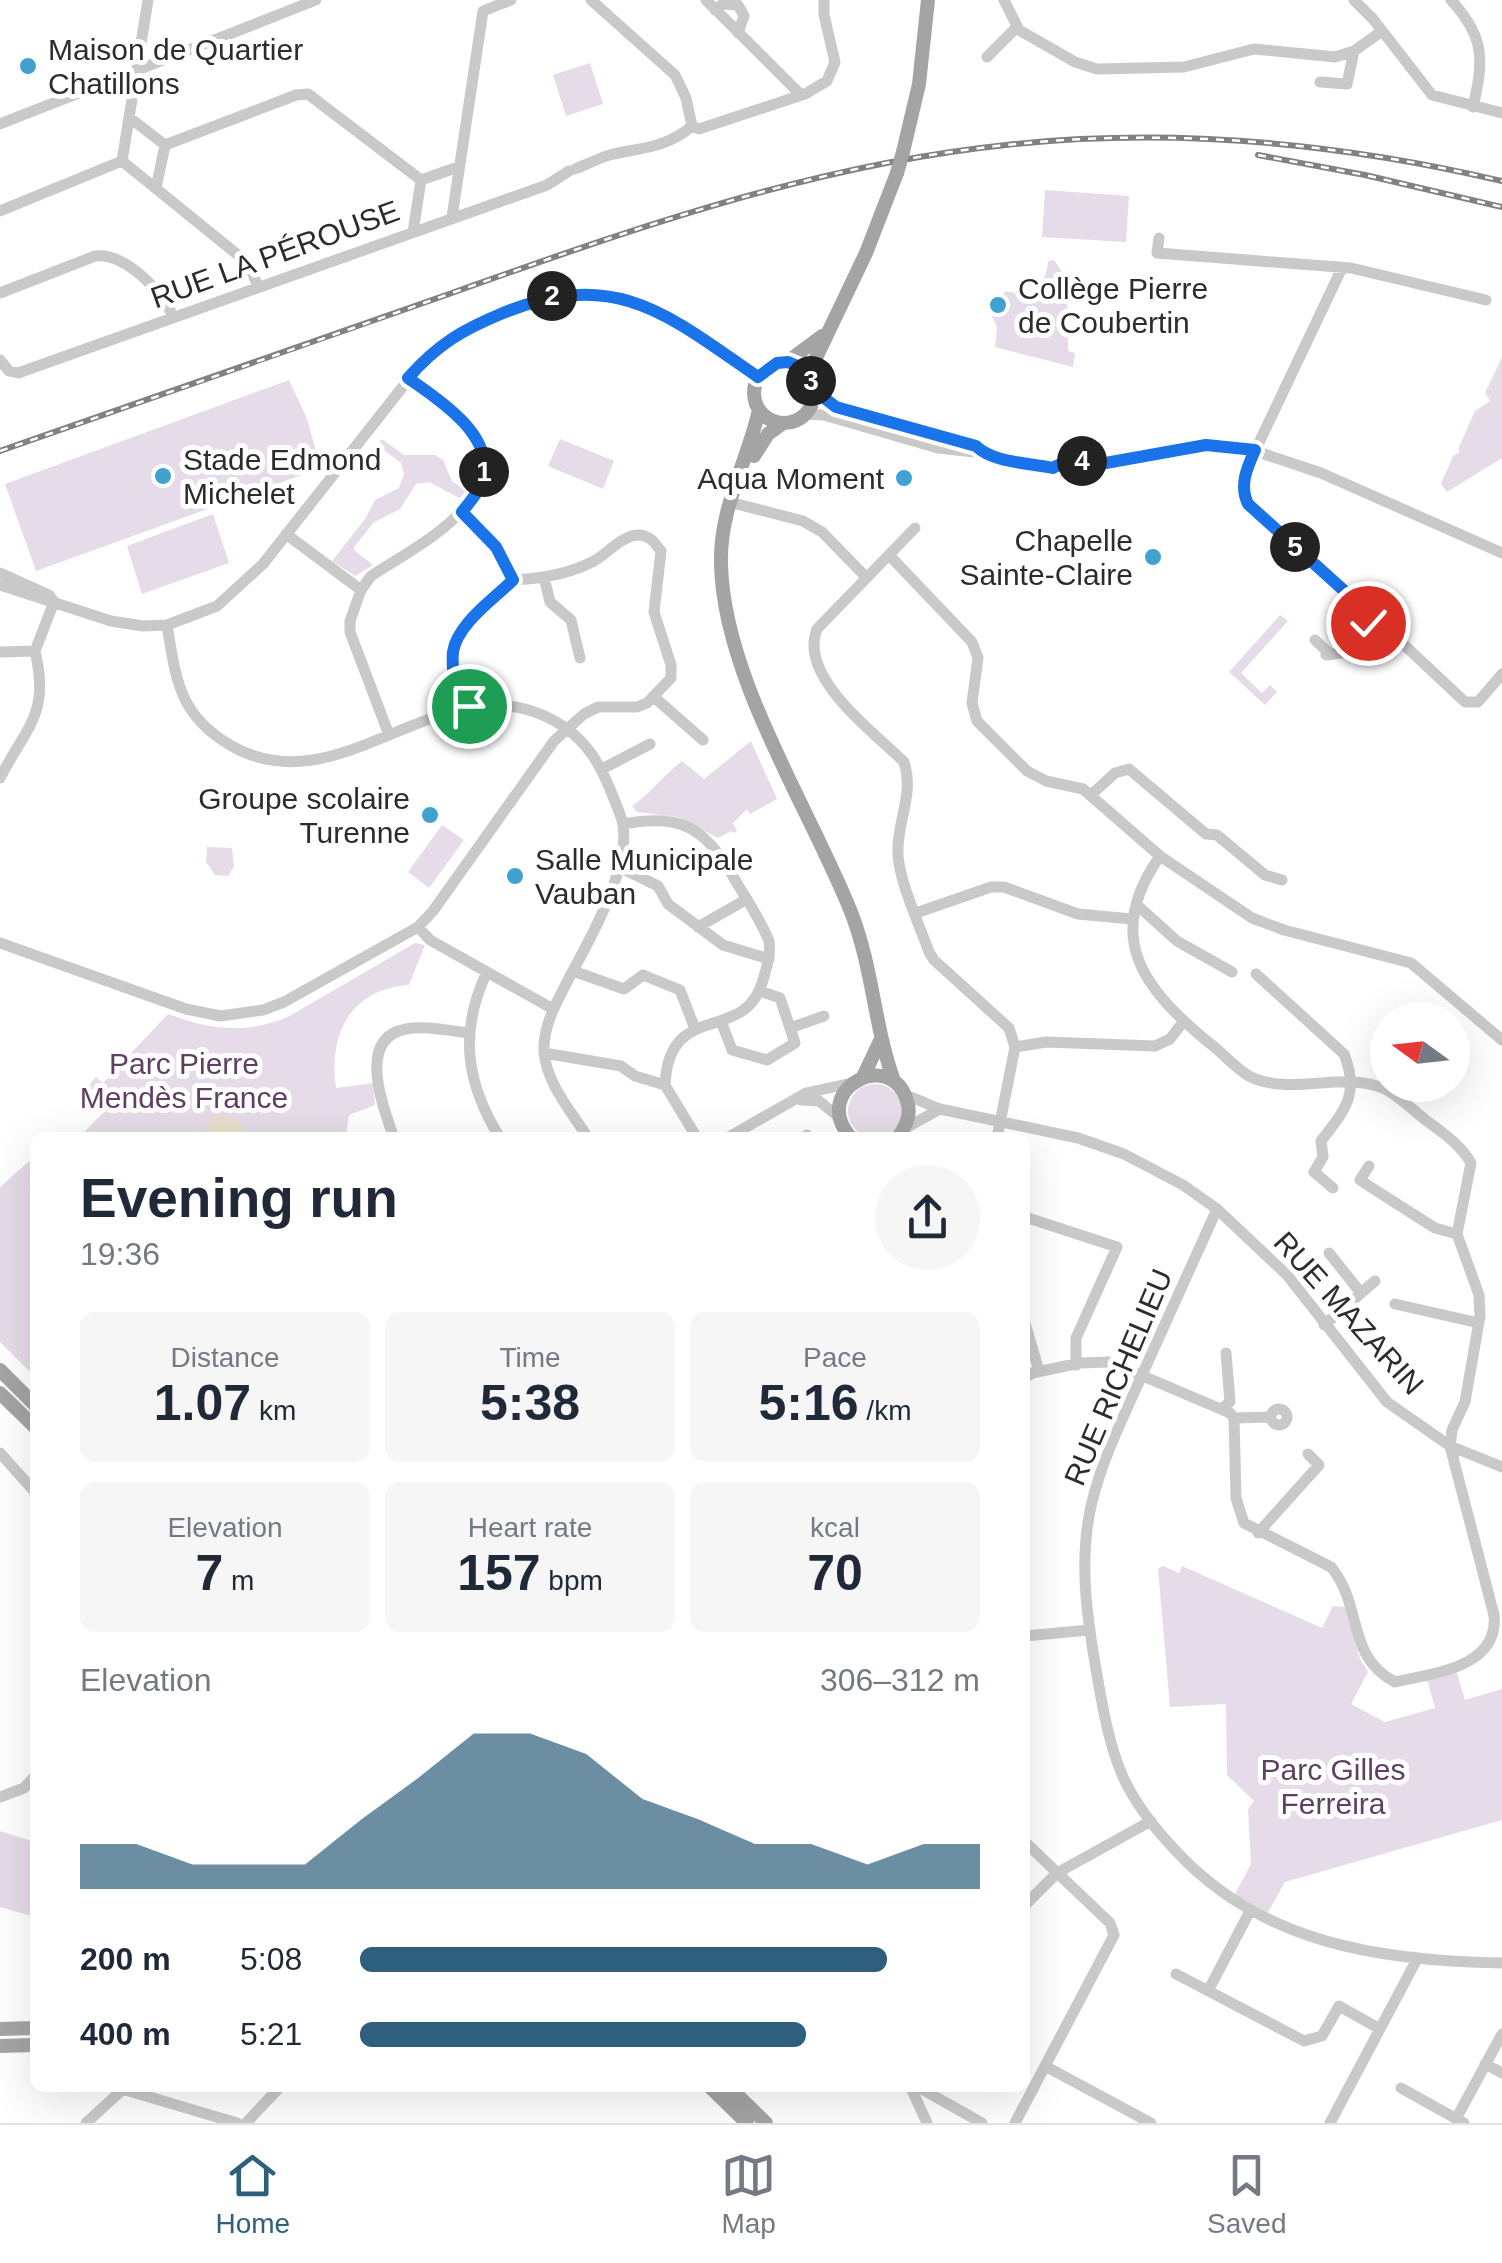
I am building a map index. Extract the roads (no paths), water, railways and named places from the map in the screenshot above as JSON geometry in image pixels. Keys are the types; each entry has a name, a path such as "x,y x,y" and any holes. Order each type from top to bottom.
{"main road":[{"path":"726,598 737,504 760,443 783,423 806,414 814,398 815,360 866,253 897,173 919,84 928,0"},
{"path":"826,332 788,362 769,366 758,377 754,392 759,410 729,502 721,566 735,642 762,718 863,946 880,1041 894,1081 906,1095 908,1118 901,1132"},
{"path":"788,362 802,368 812,385"},
{"path":"759,410 774,422 783,423"},
{"path":"848,1132 839,1117 841,1098 857,1080 880,1041"},
{"path":"857,1080 884,1077 894,1081"},
{"path":"0,1370 30,1400"},
{"path":"0,1393 30,1422"},
{"path":"0,2029 30,2028"},
{"path":"0,2046 30,2046"},
{"path":"715,2092 747,2123"},
{"path":"734,2092 766,2123"}],"street":[{"path":"122,161 148,0"},
{"path":"452,217 478,8 511,0"},
{"path":"591,0 675,75 692,126"},
{"path":"711,5 803,94 824,84 834,69 824,0"},
{"path":"1004,0 1016,27 1075,62 1097,69 1184,67 1254,49 1330,58 1354,52 1382,31"},
{"path":"1354,0 1432,96 1502,112"},
{"path":"1451,0 1472,25 1478,41 1481,70 1473,107"},
{"path":"0,124 316,1"},
{"path":"711,5 738,5 744,16 738,32"},
{"path":"987,57 1016,27"},
{"path":"1320,82 1347,84 1354,52"},
{"path":"165,145 296,94 308,94 421,180"},
{"name":"RUE LA PÉROUSE","path":"0,360 10,371 18,373 546,185 610,155 638,152 675,139 692,126 700,128 803,94"},
{"path":"130,118 165,145"},
{"path":"156,188 165,145"},
{"path":"122,161 249,264 258,287"},
{"path":"0,210 122,161"},
{"path":"421,180 458,167"},
{"path":"413,232 421,180"},
{"path":"1159,238 1158,253 1342,268 1486,300"},
{"path":"0,293 109,254 167,300 173,317"},
{"path":"1342,268 1255,450 1244,494 1248,504 1465,702 1478,702 1502,674"},
{"path":"0,585 111,621 143,626 167,625 217,606 263,564 426,356 460,332 532,302 582,292 619,297 654,310 758,377"},
{"path":"389,734 350,632 361,590 371,576 462,512 484,478 484,462 472,431 408,378"},
{"path":"812,385 836,407 976,446 982,453"},
{"path":"806,414 824,415 938,448 1053,468 1061,463 1089,460 1100,464 1206,445 1255,450 1321,474 1502,553"},
{"path":"737,504 803,521 822,532 866,577"},
{"path":"462,512 496,547 513,580"},
{"path":"915,528 817,629 812,650 826,682 904,762 909,790 898,846 899,864 934,960 1009,1028 1015,1047 998,1132"},
{"path":"286,534 361,590"},
{"path":"0,942 186,1009 220,1016 264,1010 284,1002 418,928 566,728 598,706 637,707 654,697 670,678 671,665 654,612 661,551 652,539 640,534 627,538 590,563 544,577 513,580 462,630 455,642 452,658 458,708"},
{"path":"888,555 975,648 978,668 972,703 977,721 1027,771 1091,795 1160,856 1266,924 1411,963 1502,1040"},
{"path":"0,573 49,595 54,602"},
{"path":"544,577 550,602 571,620 580,658"},
{"path":"0,778 33,724 41,699 35,651 54,602"},
{"path":"1315,640 1328,654 1341,653 1368,623 1370,614"},
{"path":"167,625 177,685 197,722 239,751 266,761 297,764 325,759 458,708 507,705 536,712 586,744 602,770 623,824 619,867 553,1009 544,1053 551,1079 584,1132"},
{"path":"0,652 35,651"},
{"path":"654,697 703,740"},
{"path":"602,770 650,744"},
{"path":"1091,795 1115,773 1130,769 1206,834 1217,835 1265,875 1282,880"},
{"path":"623,824 659,818 702,836 718,850 770,941 769,959 752,1006 694,1029 676,1041 665,1085 694,1132"},
{"path":"1160,856 1148,872 1132,920 1136,958 1150,984 1184,1022 1258,1079 1349,1082 1385,1090 1462,1148 1470,1162 1456,1234 1479,1295 1478,1323 1465,1402 1452,1430 1450,1446 1494,1615 1496,1632 1486,1651 1474,1660 1394,1682 1376,1672 1364,1656 1342,1579 1332,1567 1244,1523 1236,1498 1234,1418"},
{"path":"619,867 658,886 668,904 723,945 769,959"},
{"path":"916,913 990,888 1004,887 1078,914 1132,920"},
{"path":"698,927 746,899"},
{"path":"1137,905 1177,940 1232,972"},
{"path":"418,928 430,940 486,974 553,1009"},
{"path":"573,971 624,989 643,975 680,990 694,1029"},
{"path":"486,974 473,1002 470,1033 475,1091 493,1132"},
{"path":"1256,974 1344,1054 1348,1106 1322,1141 1324,1157 1314,1172 1333,1188"},
{"path":"721,1020 732,1050 767,1060 795,1044 780,998 760,991"},
{"path":"790,1028 824,1016"},
{"path":"1015,1047 1046,1042 1154,1046 1170,1038 1184,1022"},
{"path":"392,1132 380,1100 377,1066 378,1052 386,1039 408,1028 470,1033"},
{"path":"544,1053 621,1066 635,1076 665,1085"},
{"path":"738,1132 821,1088 857,1080"},
{"name":"RUE MAZARIN","path":"906,1095 940,1109 1078,1138 1124,1154 1183,1185 1217,1209 1287,1275 1387,1402 1450,1446 1502,1467"},
{"path":"792,1102 819,1101 839,1117"},
{"path":"903,1132 940,1109"},
{"path":"1369,1166 1360,1180 1435,1228 1456,1234"},
{"name":"RUE RICHELIEU","path":"1217,1209 1114,1438 1091,1507 1084,1566 1089,1630 1106,1722 1122,1776 1137,1804 1188,1865 1250,1911 1281,1928 1325,1942 1416,1961 1502,1964"},
{"path":"1030,1220 1117,1247 1076,1338 1076,1365"},
{"path":"1329,1253 1361,1292"},
{"path":"1324,1325 1375,1281"},
{"path":"1395,1304 1478,1323"},
{"path":"1030,1340 1039,1372"},
{"path":"1221,1409 1230,1402 1226,1353"},
{"path":"1030,1376 1110,1362 1234,1418 1271,1417"},
{"path":"0,1453 30,1486"},
{"path":"1308,1454 1330,1474"},
{"path":"1258,1533 1319,1464"},
{"path":"1030,1636 1089,1630"},
{"path":"0,1797 24,1788 30,1781"},
{"path":"1030,1900 1057,1873 1151,1821"},
{"path":"1015,2123 1114,1935 1110,1923 1030,1847"},
{"path":"1208,1991 1250,1911"},
{"path":"1330,2123 1416,1961"},
{"path":"1176,1974 1304,2041 1322,2036 1339,2006 1380,2030"},
{"path":"1401,2088 1460,2121 1502,2034"},
{"path":"1486,2064 1502,2073"},
{"path":"1045,2066 1152,2123"},
{"path":"86,2123 118,2092"},
{"path":"131,2092 237,2123"},
{"path":"246,2123 275,2092"},
{"path":"914,2092 926,2123"},
{"path":"927,2092 982,2123"}],"railway":[{"path":"0,451 655,224 793,184 934,154 1068,140 1193,138 1318,148 1502,181"},
{"path":"1258,155 1502,207"}],"place":[{"name":"Maison de Quartier Chatillons","path":"28,66"},
{"name":"Collège Pierre de Coubertin","path":"998,305"},
{"name":"Stade Edmond Michelet","path":"163,476"},
{"name":"Aqua Moment","path":"904,478"},
{"name":"Chapelle Sainte-Claire","path":"1153,557"},
{"name":"Groupe scolaire Turenne","path":"430,815"},
{"name":"Salle Municipale Vauban","path":"515,876"}],"park label":[{"name":"Parc Pierre Mendès France","path":"184,1080"},
{"name":"Parc Gilles Ferreira","path":"1333,1786"}]}
